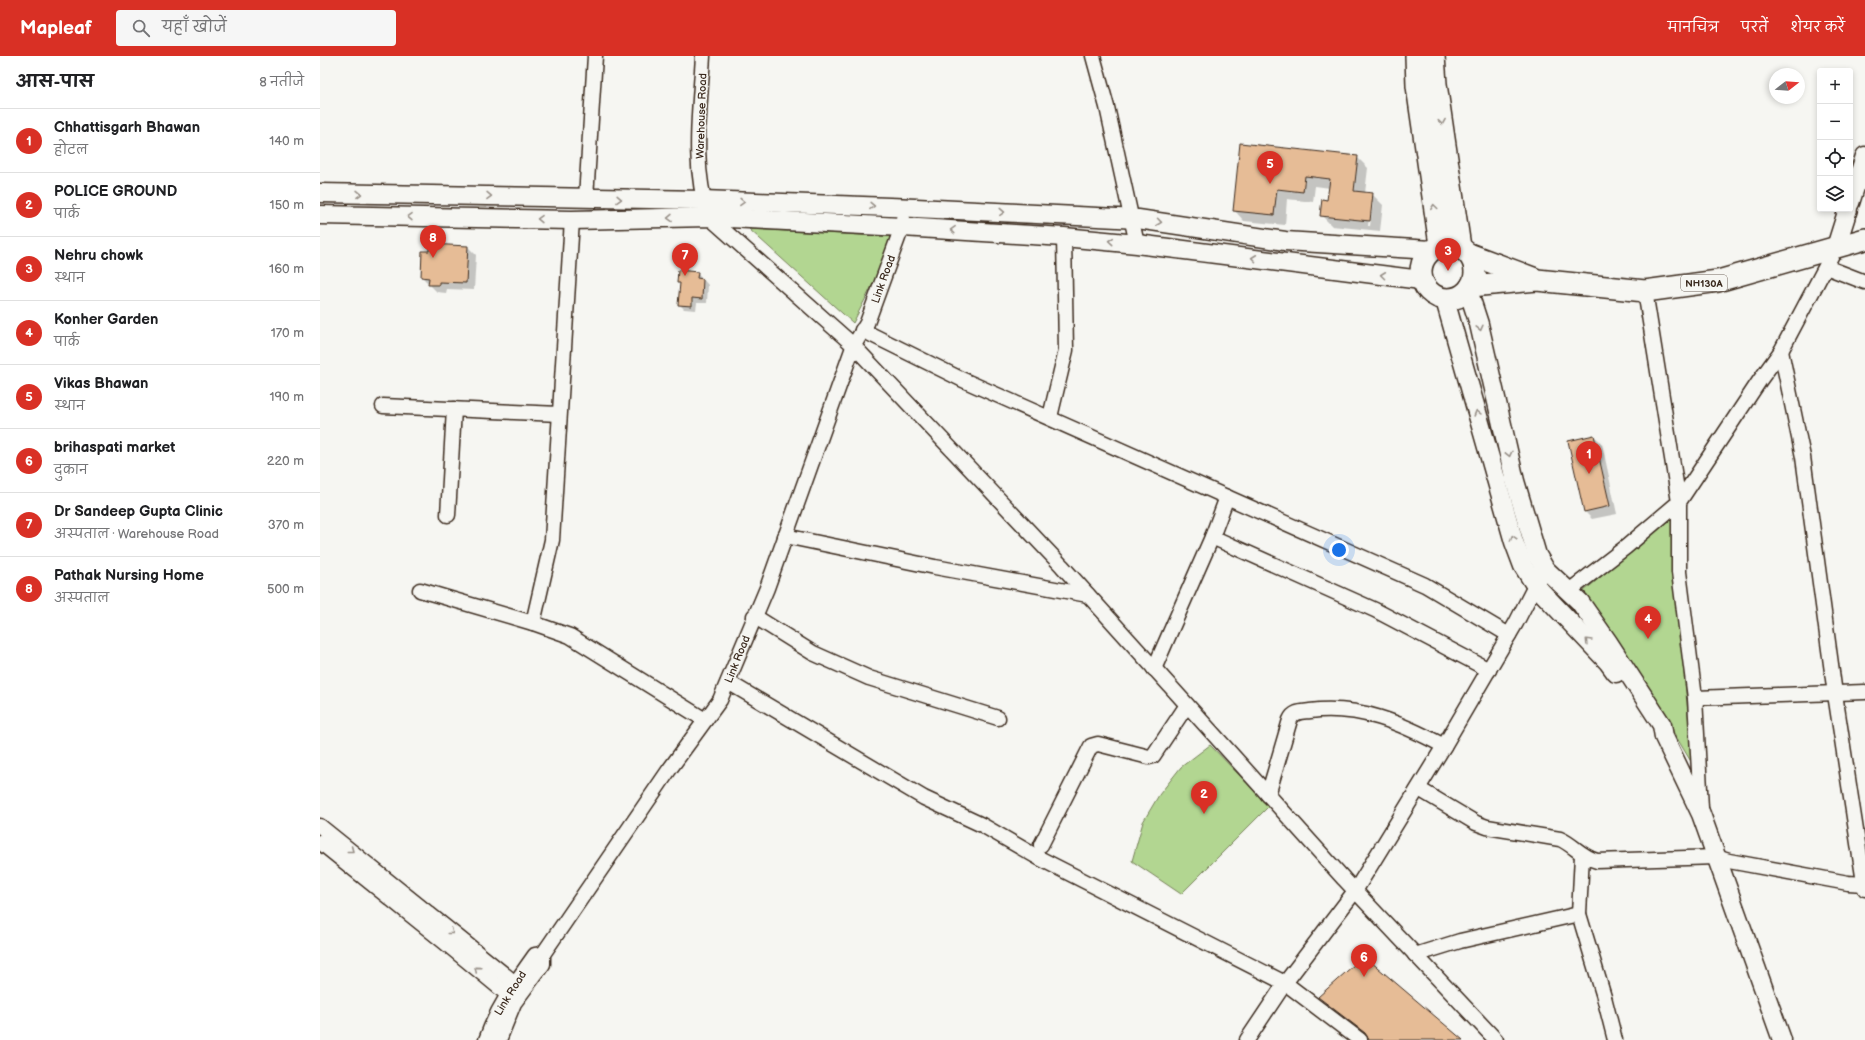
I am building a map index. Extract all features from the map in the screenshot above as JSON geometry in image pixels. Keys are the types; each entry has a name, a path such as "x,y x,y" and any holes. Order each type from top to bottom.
{"highway":[{"path":"1416,56 1417,86 1435,248 1424,258 1420,269 1421,280 1426,289 1435,296 1445,300"},
{"path":"1434,56 1436,84 1465,251 1474,263 1475,274 1470,288"},
{"name":"NH130A","path":"1445,300 1458,298 1470,288 1537,280 1645,291 1718,281 1865,239"},
{"name":"NH130A","path":"1435,248 1450,244 1537,280"}],"main road":[{"path":"1853,194 1865,156"},
{"path":"320,193 703,200 900,207 1133,219 1285,241 1435,248"},
{"path":"1836,247 1847,212"},
{"path":"320,215 572,220 709,218 897,227 1064,237 1137,244 1421,280"},
{"path":"1470,288 1515,481 1532,543 1545,569 1580,602 1662,725 1664,737 1701,814 1782,1040"},
{"path":"1445,300 1514,542 1523,566 1534,586 1608,662 1657,733 1664,737"}],"street":[{"path":"586,198 595,56"},
{"name":"Warehouse Road","path":"703,56 698,141 703,200 709,218"},
{"path":"1093,56 1107,107 1133,219 1137,244"},
{"name":"Link Road","path":"499,1040 514,1004 543,964 543,954 669,770 720,700 785,536 853,347 867,323 897,227 900,207"},
{"path":"709,218 853,347 1088,595 1355,891 1496,1040"},
{"path":"533,622 552,540 572,220"},
{"path":"1050,418 1066,350 1064,237"},
{"path":"1569,591 1626,547 1679,502 1781,351 1836,247"},
{"path":"1826,267 1865,282"},
{"path":"1645,291 1679,502 1679,572 1694,698 1701,814"},
{"path":"862,330 961,379 1425,586 1509,635"},
{"path":"1418,789 1476,823 1487,827 1560,839 1567,842 1582,855 1597,861 1606,862 1716,857 1865,886 1835,694 1803,457 1781,351"},
{"path":"383,406 559,414"},
{"path":"448,515 454,409"},
{"path":"1154,669 1212,537 1227,497"},
{"path":"785,536 935,567 1088,595"},
{"path":"1212,537 1375,610 1489,670"},
{"path":"1247,1040 1285,983 1355,891 1489,670 1534,586 1545,569"},
{"path":"420,590 533,622 570,636 705,720"},
{"path":"754,616 812,652 869,678 998,718"},
{"path":"728,682 924,798 982,825 1039,858 1285,983 1360,1040"},
{"path":"1694,698 1865,692"},
{"path":"1041,845 1091,746 1098,744 1149,757 1153,756 1187,705"},
{"path":"1268,795 1290,720 1293,715 1298,712 1328,709 1378,716 1410,728 1444,746"},
{"path":"320,826 511,989"},
{"path":"320,842 443,941 511,989"},
{"path":"1582,855 1579,914 1604,997 1615,1040"},
{"path":"1415,955 1460,940 1579,914"},
{"name":"Link Road","path":"486,1040 495,1016 511,989 534,955 543,954"}],"green space":[{"path":"749,229 897,237 853,323"},
{"path":"1673,516 1678,612 1693,765 1634,666 1584,591"},
{"path":"1210,745 1269,806 1181,894 1132,861 1143,822 1159,795 1181,767"}],"building":[{"path":"1240,143 1358,156 1354,191 1373,193 1370,221 1320,216 1322,199 1327,200 1330,179 1305,176 1303,192 1277,189 1274,215 1233,211"},
{"path":"429,244 468,246 466,283 439,282 439,285 428,285 429,278 421,277 422,251 429,251"},
{"path":"678,270 698,272 697,278 703,279 702,299 692,298 692,306 678,305 680,283 677,283"},
{"path":"1594,435 1610,506 1584,512 1568,441"},
{"path":"1364,956 1463,1040 1369,1040 1365,1033 1318,997"}],"place":[{"name":"Vikas Bhawan","path":"1270,184"},
{"name":"Pathak Nursing Home","path":"433,258"},
{"name":"Nehru chowk","path":"1448,271"},
{"name":"Dr Sandeep Gupta Clinic","path":"685,276"},
{"name":"Chhattisgarh Bhawan","path":"1589,474"},
{"name":"Konher Garden","path":"1648,639"},
{"name":"POLICE GROUND","path":"1204,814"},
{"name":"brihaspati market","path":"1364,977"}]}
